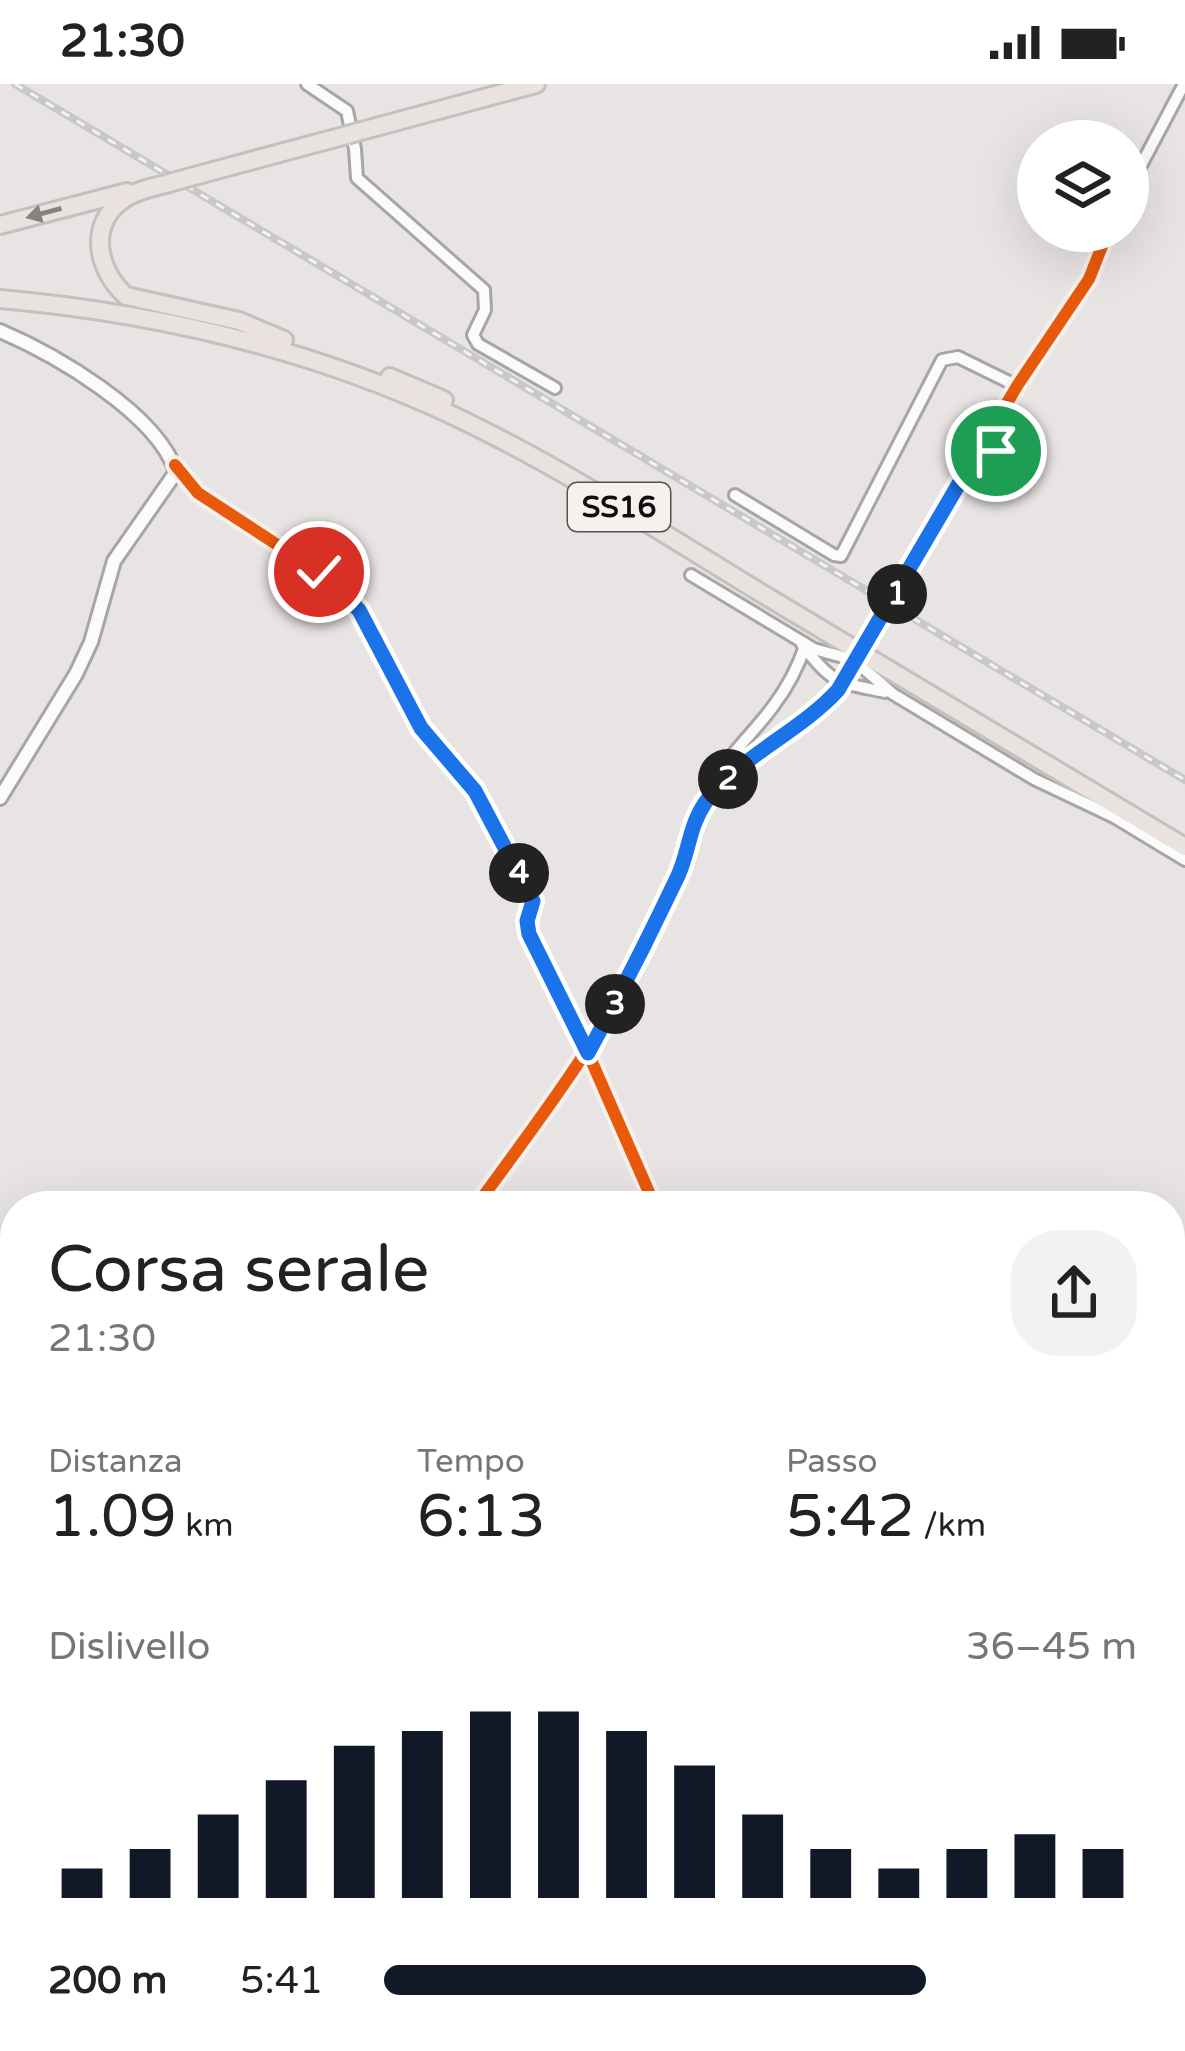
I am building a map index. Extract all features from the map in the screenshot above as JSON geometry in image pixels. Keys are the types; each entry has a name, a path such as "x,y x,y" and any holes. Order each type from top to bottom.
{"highway":[{"path":"0,225 536,84"},
{"path":"169,183 124,199 102,225 99,246 112,283 126,296 239,321 284,340"},
{"name":"SS16","path":"0,289 134,306 284,340 415,387 517,436 1185,834"},
{"name":"SS16","path":"0,299 86,308 235,337 338,368 454,416 565,475 1185,847"}],"street":[{"path":"307,84 346,111 356,149 356,178 484,290 487,300 474,339 555,388"},
{"path":"1149,150 1184,84"},
{"path":"487,1191 588,1053 652,935 678,878 696,818 718,788 819,711 838,690 1016,386 1089,279 1100,252"},
{"path":"0,331 50,356 120,403 198,493 319,572 359,610 421,728 475,791 531,895 529,934 648,1191"},
{"path":"734,495 842,556 942,360 958,357 1016,386"},
{"path":"992,461 1009,425 1001,412"},
{"path":"0,798 76,674 92,642 114,561 174,478 175,465"},
{"path":"692,575 802,643 863,668 893,694 1034,779 1114,817 1185,860"},
{"path":"718,788 713,783 720,771 773,707 802,643"},
{"path":"802,643 828,675 850,688 893,694"}],"railway":[{"path":"15,84 1185,780"}],"cycle path":[{"path":"487,1191 570,1076 633,973 669,900 705,802 838,690 1017,386 1089,279 1100,252"},
{"path":"175,465 198,493 319,572 359,610 421,727 475,791 531,895 529,934 648,1191"}],"route":[{"path":"319,572 359,610 421,728 475,791 533,901 529,934 588,1053 652,935 678,878 689,832 707,800 729,778 800,727 838,690 1001,412 1009,425 996,451"}]}
